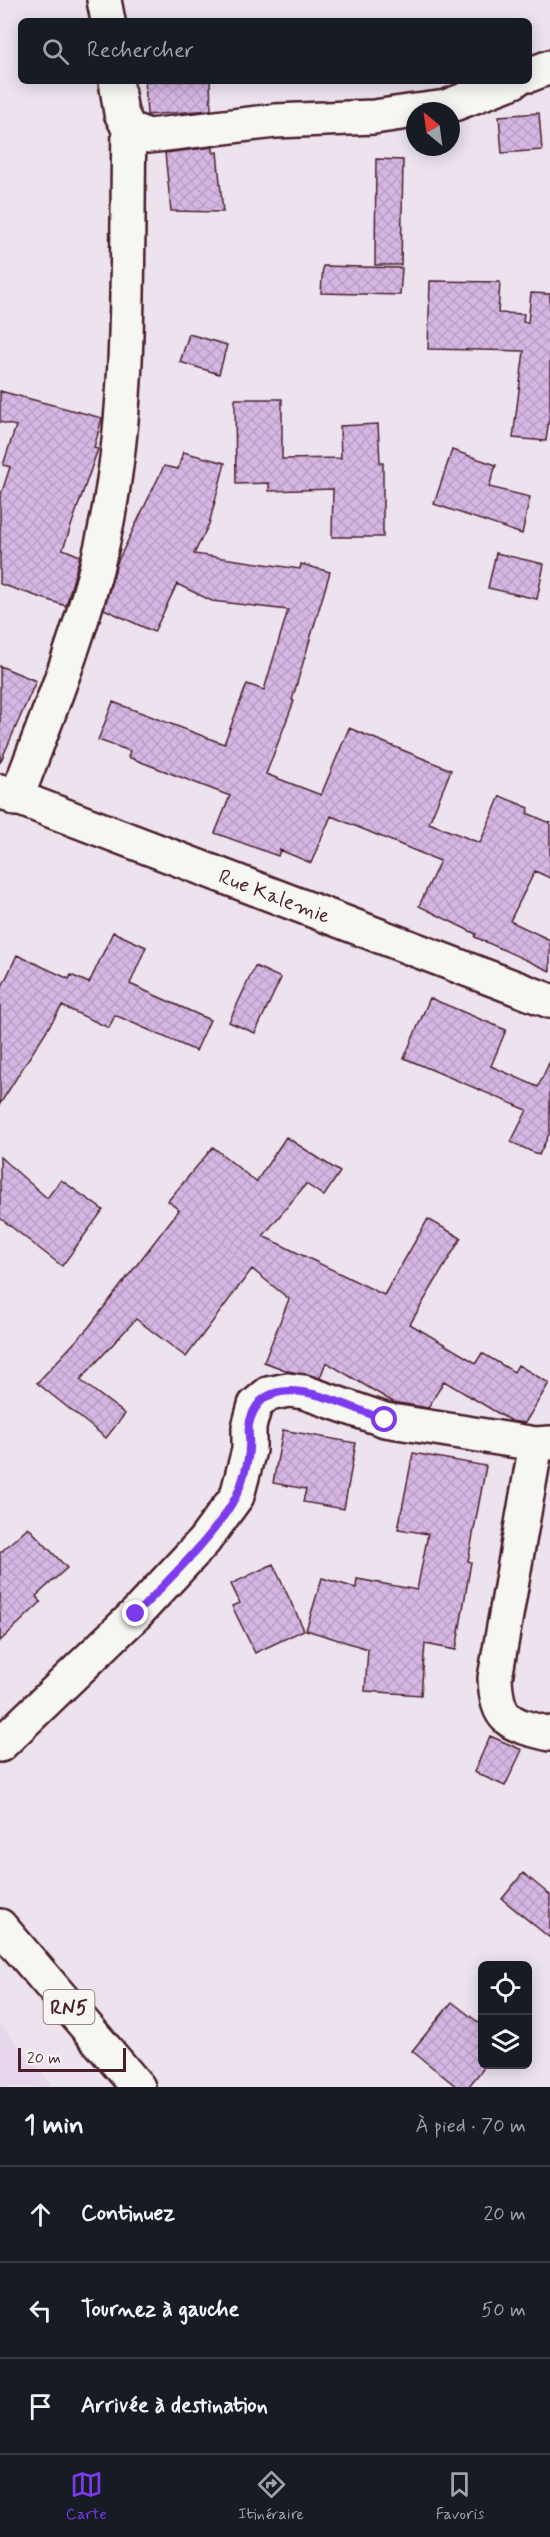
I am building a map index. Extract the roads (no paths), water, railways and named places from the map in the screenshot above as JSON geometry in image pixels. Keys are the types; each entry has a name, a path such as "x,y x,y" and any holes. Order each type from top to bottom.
{"main road":[{"path":"104,0 107,18"},
{"path":"532,74 550,67"},
{"path":"8,795 67,665 102,545 122,417 129,129 121,113 116,84"},
{"path":"459,102 506,84"},
{"path":"129,129 149,136 274,121 374,117 406,112"},
{"name":"Rue Kalemie","path":"8,795 550,1001"},
{"path":"0,1745 136,1614 204,1541 237,1496 249,1450 249,1427 255,1405 268,1394 288,1390 304,1392 385,1420 543,1443 495,1678 496,1702 503,1717 526,1728 550,1734"},
{"name":"RN5","path":"0,1926 138,2087"}]}
